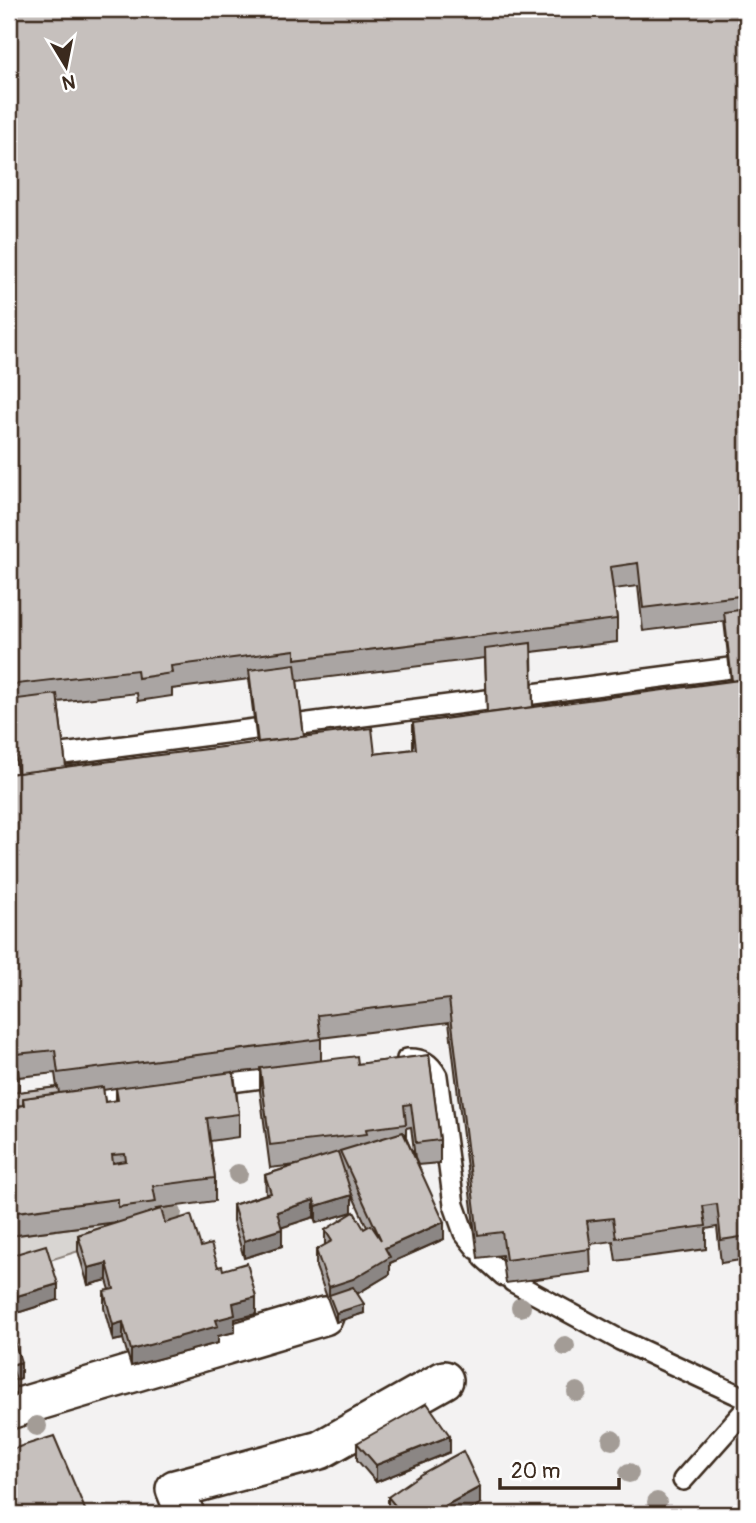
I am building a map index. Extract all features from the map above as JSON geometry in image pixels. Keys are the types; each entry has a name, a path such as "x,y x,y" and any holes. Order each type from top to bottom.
{"street":[{"path":"9,1410 324,1316"},
{"path":"185,1514 175,1489 320,1450 444,1380"}],"lane":[{"path":"533,694 730,668"},
{"path":"301,724 487,700"},
{"path":"63,754 255,729"},
{"path":"383,1062 419,1059 427,1062 437,1076 454,1205 464,1233 509,1279 620,1340 747,1399"},
{"path":"194,1087 302,1073"},
{"path":"59,1105 154,1093"},
{"path":"683,1480 747,1408"}],"shaded area":[{"path":"118,1222 120,1238 9,1273 9,1236"}],"building":[{"path":"9,9 747,9 747,595 643,608 638,563 610,567 617,619 295,659 295,650 171,666 172,673 138,678 137,670 9,685"},
{"path":"747,609 747,679 732,681 724,612"},
{"path":"531,643 533,707 487,713 485,649"},
{"path":"295,664 304,737 258,742 249,670"},
{"path":"747,679 747,1236 721,1240 717,1204 703,1206 706,1226 616,1238 613,1218 587,1221 591,1249 506,1260 502,1232 478,1235 449,999 318,1015 321,1039 58,1073 55,1050 16,1054 19,1078 9,1079 9,774 372,728 375,754 416,749 413,723"},
{"path":"57,694 66,767 18,773 9,700"},
{"path":"429,1055 440,1140 416,1143 411,1104 404,1105 406,1124 366,1129 367,1134 270,1145 260,1068 357,1056 358,1064"},
{"path":"233,1072 239,1114 207,1118 215,1178 153,1186 156,1202 118,1207 118,1199 9,1213 9,1107 24,1105 23,1098 103,1087 105,1102 118,1100 116,1088","holes":["125,1154 126,1161 113,1163 112,1155"]},
{"path":"58,1087 59,1093 23,1098 23,1105 12,1106 10,1093"},
{"path":"403,1132 444,1222 385,1248 390,1257 353,1279 329,1287 316,1250 332,1241 325,1230 354,1212 364,1229 371,1225 381,1240 340,1151"},
{"path":"338,1152 352,1195 316,1206 314,1200 277,1212 282,1229 244,1241 233,1205 271,1193 265,1175"},
{"path":"161,1209 165,1223 191,1215 201,1247 211,1244 218,1267 222,1266 223,1270 247,1263 256,1297 233,1303 235,1315 216,1320 218,1326 131,1350 123,1322 113,1325 104,1291 114,1289 107,1263 88,1268 78,1235"},
{"path":"46,1245 58,1284 17,1296 9,1271 9,1256"},
{"path":"353,1287 364,1304 336,1313 329,1295"},
{"path":"9,1325 21,1362 11,1365 16,1379 9,1382"},
{"path":"427,1403 450,1436 376,1465 357,1443"},
{"path":"54,1436 87,1514 9,1514 9,1450"},
{"path":"463,1451 480,1487 430,1514 402,1514 388,1497 421,1474"},
{"path":"347,1510 348,1514 326,1514"}]}
